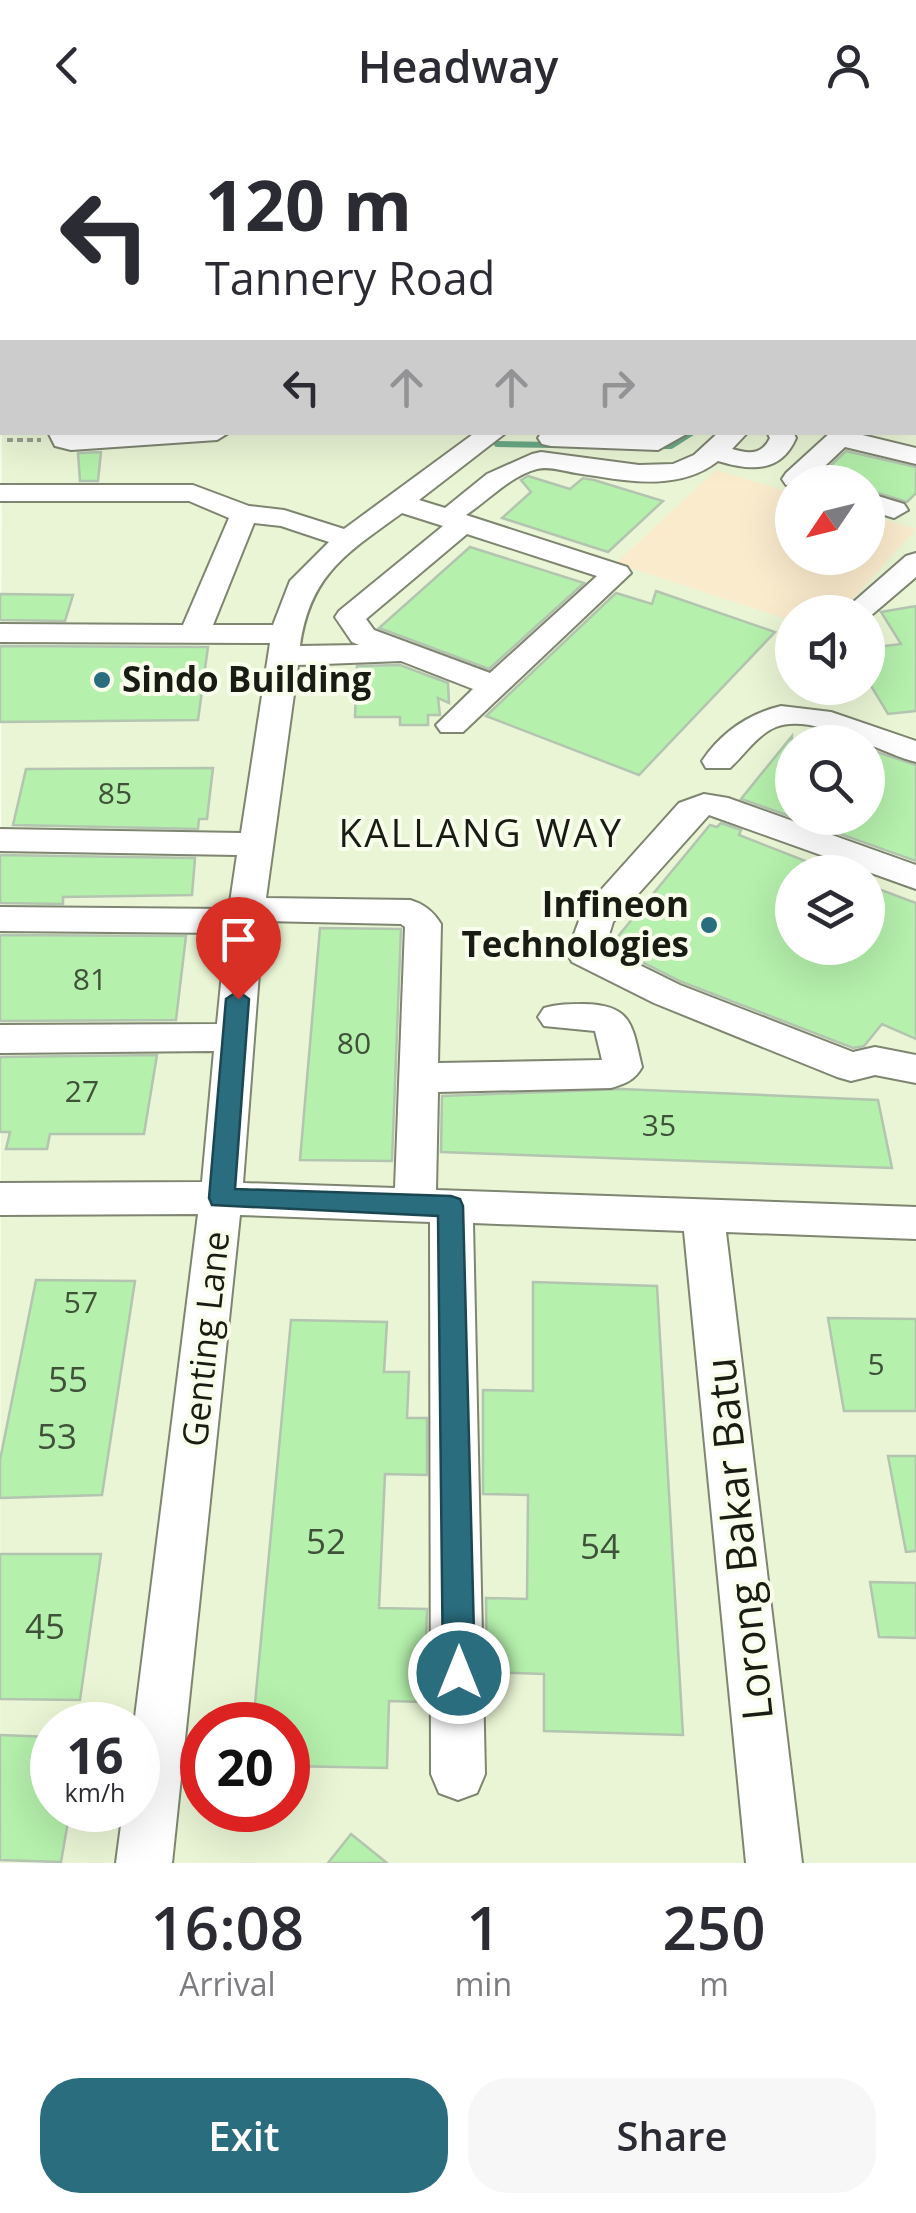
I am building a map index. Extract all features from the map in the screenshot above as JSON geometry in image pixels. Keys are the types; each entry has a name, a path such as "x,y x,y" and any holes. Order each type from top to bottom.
{"street":[{"path":"62,436 101,435"},
{"name":"Genting Lane","path":"144,1863 221,1198 246,915 290,613 305,581 348,539 490,435"},
{"path":"512,435 658,442 671,435"},
{"path":"495,686 363,636 350,616 510,469 541,460 665,474 693,466 732,435"},
{"path":"757,461 780,448 782,435"},
{"path":"878,435 916,446"},
{"path":"816,465 840,438 916,456"},
{"path":"714,451 775,469"},
{"path":"0,493 169,490 206,496 244,514 284,518 348,539"},
{"path":"400,503 461,516 617,573 452,725"},
{"path":"194,634 244,514"},
{"path":"877,595 916,562"},
{"path":"0,633 194,634 407,653"},
{"path":"837,705 916,734"},
{"path":"718,762 758,726 784,717 828,722 916,752"},
{"path":"916,878 716,804 704,804 691,810 596,918 584,953 667,994 850,1067 875,1060 916,1069"},
{"path":"0,840 258,844"},
{"path":"0,919 410,912 420,918 420,1078 456,1403 458,1774"},
{"path":"420,1078 611,1074 623,1068 612,1024 602,1018 556,1018"},
{"path":"0,1040 234,1038"},
{"path":"0,1199 221,1198 916,1223"},
{"name":"Lorong Bakar Batu","path":"703,1216 774,1863"}],"path":[{"path":"0,440 62,436"}],"shaded area":[{"path":"2,435 916,435 916,1863 0,1863"},
{"path":"716,470 775,488 775,575 874,575 856,595 775,595 775,615 616,563"},
{"path":"885,520 916,529 885,563"}],"building":[{"path":"846,451 916,467 916,493 907,502 885,495 885,465 831,465"},
{"path":"101,452 98,481 80,481 78,453"},
{"path":"528,476 570,489 583,478 594,480 663,501 608,552 502,518 531,492 521,480"},
{"path":"470,547 584,583 489,669 379,628"},
{"path":"656,591 775,632 639,775 486,716 616,593 652,604"},
{"path":"0,594 73,595 65,621 0,620"},
{"path":"916,606 916,711 888,714 883,705 885,646 901,644 885,618 885,611"},
{"name":"Sindo Building","path":"0,646 208,647 198,720 0,722"},
{"path":"400,665 448,683 449,703 438,698 440,715 428,715 428,725 400,725 400,717 355,717 357,666"},
{"path":"885,755 916,765 916,861 843,835 885,835"},
{"path":"775,757 775,811 741,799"},
{"path":"213,768 207,819 199,819 198,829 13,825 26,769"},
{"name":"Infineon Technologies","path":"721,823 741,830 739,835 790,855 775,855 775,965 885,965 885,891 916,903 916,1039 882,1024 864,1046 853,1048 682,982 610,946 710,825 717,827"},
{"path":"0,855 195,858 192,895 63,897 63,904 0,903"},
{"path":"320,928 401,929 392,1161 300,1160"},
{"path":"0,935 186,936 176,1020 0,1021"},
{"path":"157,1055 144,1134 50,1134 47,1149 6,1149 10,1132 0,1132 0,1057"},
{"path":"621,1089 878,1100 892,1168 441,1152 442,1096"},
{"path":"36,1280 135,1281 102,1495 0,1498 0,1460"},
{"path":"533,1282 657,1286 683,1735 544,1731 544,1674 487,1672 486,1598 527,1599 528,1495 483,1494 483,1390 533,1391"},
{"path":"828,1318 916,1319 916,1411 844,1411"},
{"path":"291,1320 387,1322 384,1372 409,1372 407,1418 427,1418 427,1475 385,1474 379,1608 427,1609 424,1702 389,1701 387,1768 310,1766 310,1702 255,1702"},
{"path":"888,1456 916,1456 916,1551 906,1552"},
{"path":"0,1554 101,1554 80,1700 0,1699"},
{"path":"870,1582 916,1583 916,1638 879,1637"},
{"path":"0,1735 30,1736 30,1832 66,1832 61,1862 0,1860"},
{"path":"351,1834 387,1863 328,1863"}],"waterway":[{"path":"657,446 671,446 688,435"},
{"path":"497,444 553,445"}],"place":[{"name":"Sindo Building","path":"102,680"},
{"name":"Infineon Technologies","path":"709,925"}],"district":[{"name":"KALLANG WAY","path":"481,834"}],"route":[{"path":"238,999 221,1198 451,1206 459,1673"}]}
